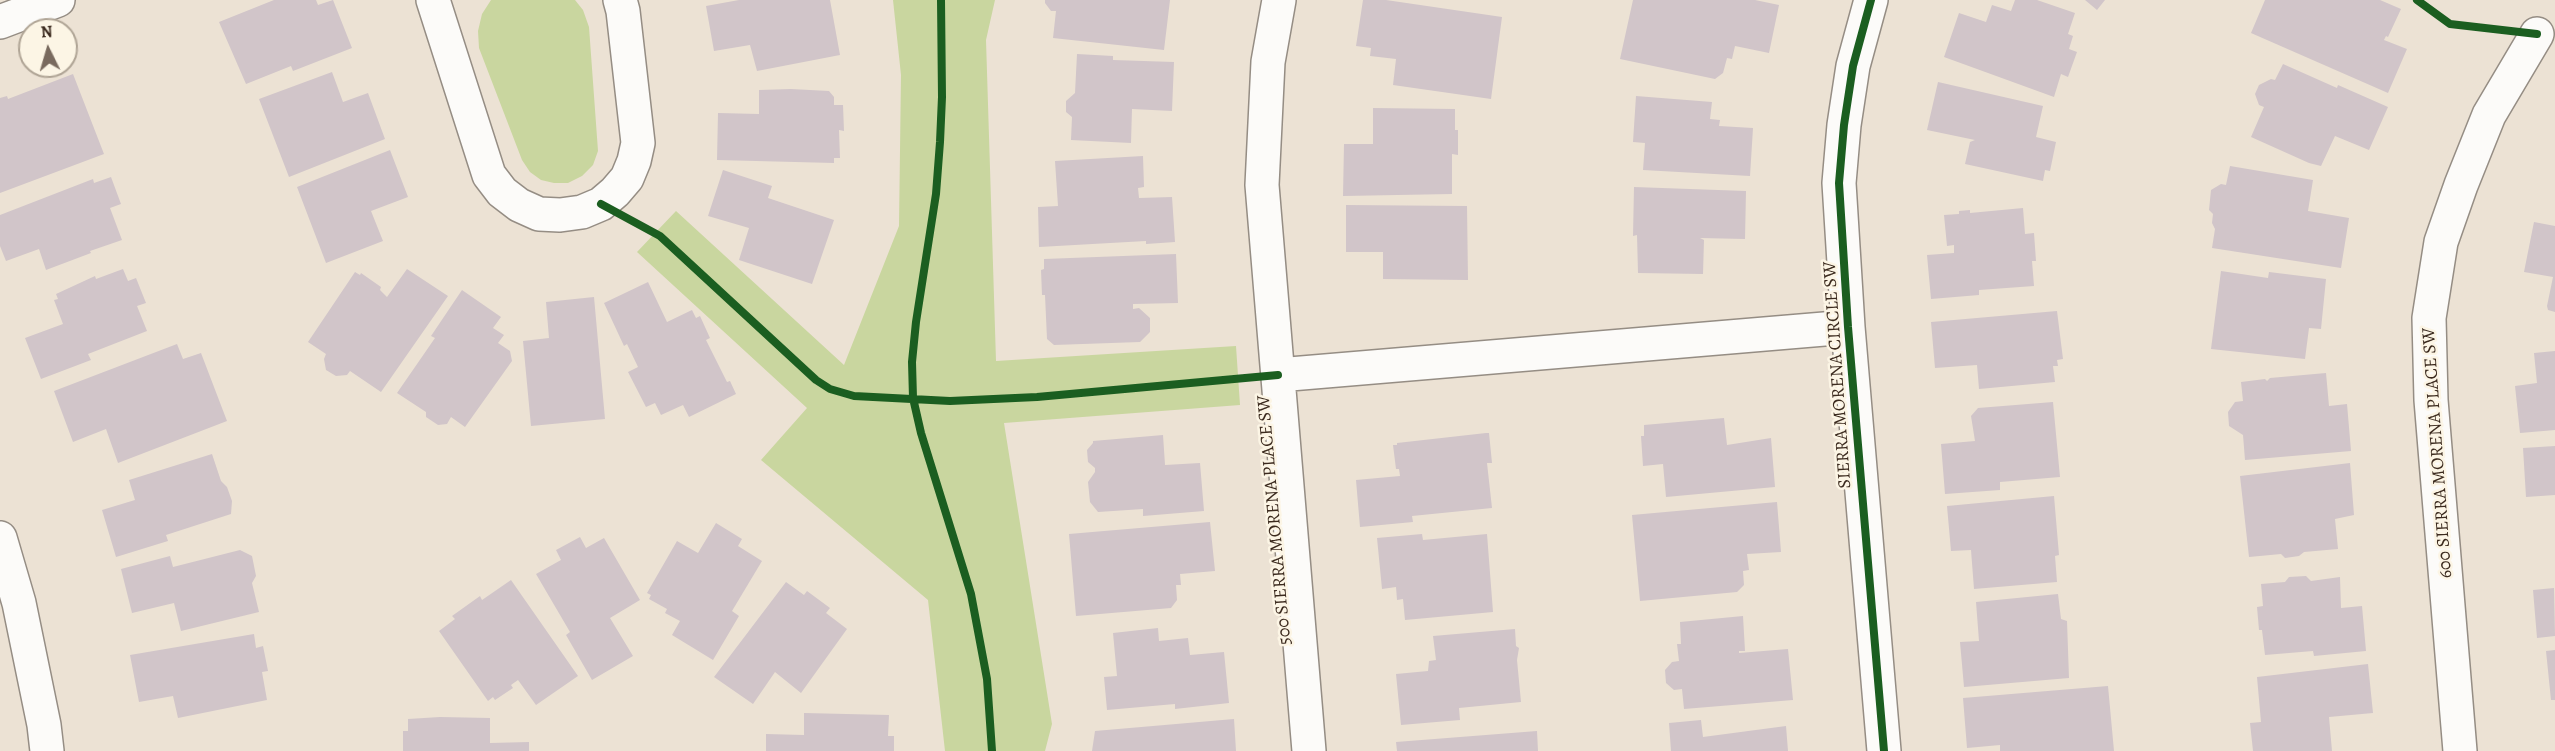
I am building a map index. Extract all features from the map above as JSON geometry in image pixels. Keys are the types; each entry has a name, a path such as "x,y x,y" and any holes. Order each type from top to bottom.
{"street":[{"path":"0,22 58,0"},
{"path":"433,0 489,175 502,192 519,205 539,214 560,215 582,212 601,204 627,178 634,162 638,143 620,0"},
{"name":"500 SIERRA MORENA PLACE SW","path":"1279,0 1268,62 1262,185 1309,751"},
{"name":"SIERRA MORENA CIRCLE SW","path":"1871,0 1853,66 1839,183 1848,327 1884,751"},
{"name":"600 SIERRA MORENA PLACE SW","path":"2460,751 2432,400 2429,318 2441,242 2461,185 2489,115 2537,34"},
{"name":"500 SIERRA MORENA PLACE SW","path":"1278,375 1848,327"},
{"path":"1,541 19,603 44,725 46,751"}],"green space":[{"path":"491,0 575,0 583,10 589,27 598,151 593,165 582,176 568,183 541,180 530,172 522,160 479,48 478,31 482,14"},
{"path":"893,0 995,0 986,40 996,361 1236,346 1240,405 1004,423 1052,724 1045,751 945,751 928,600 761,460 807,408 637,252 676,211 844,365 899,226 901,75"}],"building":[{"path":"274,0 316,0 318,5 333,0 352,48 293,71 291,66 246,84 219,22"},
{"path":"739,0 830,0 840,55 757,71 750,45 714,51 706,6"},
{"path":"1045,0 1170,0 1164,50 1053,38 1056,11 1051,11"},
{"path":"1363,0 1386,0 1502,17 1491,99 1393,85 1396,59 1370,56 1371,48 1356,46"},
{"path":"1633,0 1755,0 1779,5 1769,53 1735,46 1732,59 1727,58 1723,73 1715,79 1620,59"},
{"path":"2015,0 2037,0 2075,13 2068,34 2073,36 2069,49 2077,52 2068,77 2061,74 2054,97 1944,57 1959,13 1986,22 1992,5 2011,11"},
{"path":"2085,0 2105,0 2097,10"},
{"path":"2265,0 2380,0 2401,9 2388,37 2386,36 2384,40 2407,49 2388,93 2251,33"},
{"path":"1077,54 1113,56 1113,60 1174,62 1172,111 1132,109 1131,143 1071,140 1072,117 1066,112 1066,101 1075,93"},
{"path":"2283,64 2388,107 2369,150 2335,136 2321,166 2309,163 2251,137 2264,107 2259,105 2255,94 2259,85 2271,79 2275,80"},
{"path":"332,72 343,102 368,93 385,139 289,177 259,99"},
{"path":"63,78 75,78 104,154 0,193 0,98 7,96 8,99"},
{"path":"1938,82 2043,106 2036,137 2056,142 2050,171 2045,170 2043,181 1965,164 1970,142 1975,140 1927,130"},
{"path":"759,90 829,91 834,97 834,105 843,105 844,131 839,130 840,158 834,158 834,163 717,160 718,113 759,114"},
{"path":"1636,96 1712,102 1710,119 1720,120 1719,126 1753,128 1750,176 1643,170 1645,143 1633,142"},
{"path":"1373,108 1455,109 1458,155 1452,154 1452,194 1343,196 1344,144 1373,144"},
{"path":"390,150 408,197 371,211 383,241 326,263 297,187"},
{"path":"1143,156 1144,187 1138,188 1139,198 1172,197 1175,242 1146,244 1146,241 1039,247 1038,207 1058,206 1055,161"},
{"path":"2230,166 2313,180 2308,211 2349,218 2341,268 2212,248 2215,229 2212,223 2213,214 2209,210 2211,190 2221,184 2226,185"},
{"path":"723,170 772,186 768,198 834,220 812,284 739,260 749,228 708,216"},
{"path":"111,177 121,204 110,208 122,240 46,270 39,249 6,261 0,246 0,215 93,179 94,183"},
{"path":"1634,187 1746,191 1745,239 1700,238 1704,240 1703,274 1638,273 1637,235 1633,236"},
{"path":"1346,205 1467,206 1468,280 1383,279 1383,252 1346,252"},
{"path":"2023,208 2025,234 2034,233 2036,261 2032,261 2034,286 1979,290 1979,295 1931,299 1927,255 1954,253 1954,245 1947,246 1944,215 1959,214 1959,211 1970,210 1970,213"},
{"path":"2534,222 2555,226 2555,312 2548,310 2547,306 2553,277 2524,272"},
{"path":"1176,254 1178,303 1133,304 1133,309 1139,308 1150,318 1150,332 1140,342 1054,345 1047,339 1045,295 1042,295 1041,270 1044,269 1044,259"},
{"path":"123,269 128,281 136,278 146,303 137,306 147,331 88,354 91,360 41,379 25,338 63,324 54,300 58,299 56,294 95,276 96,279"},
{"path":"407,269 448,296 381,392 350,371 347,375 336,376 326,370 324,359 326,354 308,342 355,272 360,275 361,273 381,287 380,290 387,297"},
{"path":"2221,271 2268,278 2269,272 2326,279 2321,329 2309,328 2305,359 2211,349"},
{"path":"648,282 667,322 692,310 696,318 700,316 710,338 706,340 727,382 730,381 736,394 689,417 683,405 661,415 655,403 646,407 628,372 638,367 627,344 624,346 604,303"},
{"path":"462,290 501,317 493,328 504,335 498,343 510,351 512,361 465,427 451,417 447,424 438,425 426,417 426,412 397,393 435,338 431,336"},
{"path":"594,297 605,419 531,426 523,341 549,338 546,302"},
{"path":"2057,311 2063,359 2057,360 2058,366 2053,366 2055,382 1979,389 1977,365 1935,368 1931,322"},
{"path":"177,344 183,359 201,353 227,421 118,463 106,429 73,442 54,391"},
{"path":"2555,351 2555,430 2520,433 2515,386 2537,383 2534,353"},
{"path":"2326,373 2329,406 2347,404 2351,451 2245,460 2243,435 2229,426 2228,412 2235,402 2243,401 2241,382"},
{"path":"2053,402 2060,477 2000,482 2000,490 1945,494 1941,444 1975,441 1971,416 1978,408"},
{"path":"1724,418 1727,445 1771,438 1775,487 1666,497 1663,464 1643,466 1641,436 1644,436 1644,425"},
{"path":"1489,433 1492,463 1487,463 1492,508 1412,516 1413,522 1360,527 1356,480 1400,476 1399,469 1396,469 1393,445"},
{"path":"1163,435 1165,465 1200,463 1204,511 1143,516 1143,509 1098,512 1090,502 1088,482 1095,472 1095,468 1088,462 1087,450 1093,441"},
{"path":"2555,446 2555,495 2526,497 2523,448"},
{"path":"212,454 221,481 227,487 232,501 231,514 166,535 168,541 116,557 102,510 135,500 129,480"},
{"path":"2350,463 2354,515 2335,519 2338,549 2304,552 2299,556 2285,558 2281,554 2249,557 2240,476"},
{"path":"2054,496 2059,555 2055,556 2057,582 1974,589 1971,550 1951,551 1947,506"},
{"path":"1777,502 1781,552 1747,554 1749,570 1743,571 1744,585 1737,592 1640,601 1632,515"},
{"path":"1210,522 1215,571 1180,574 1181,585 1176,585 1177,600 1171,608 1076,616 1069,534"},
{"path":"716,523 742,539 738,546 762,561 732,611 739,616 713,660 672,635 680,621 665,613 667,609 649,599 651,595 647,593 677,541 698,553"},
{"path":"1422,534 1423,540 1487,534 1493,612 1405,620 1403,599 1397,600 1396,587 1382,589 1377,538"},
{"path":"580,537 586,548 604,538 640,600 610,618 633,656 592,680 566,635 570,632 536,574 561,560 556,550"},
{"path":"240,550 252,556 256,576 252,583 259,612 181,631 174,603 132,613 121,569 170,556 173,567"},
{"path":"2306,576 2311,581 2340,577 2341,608 2362,606 2366,651 2314,656 2313,651 2265,655 2262,630 2259,630 2257,607 2263,606 2261,584 2285,582 2289,577"},
{"path":"511,580 578,676 536,705 518,680 511,685 513,688 495,700 493,697 488,701 439,631 455,619 452,616 480,596 482,600"},
{"path":"786,582 804,595 807,591 830,608 826,613 847,629 801,693 775,672 753,704 714,677"},
{"path":"2554,588 2555,636 2537,638 2533,590"},
{"path":"2058,594 2061,619 2067,621 2069,678 1964,687 1960,642 1979,641 1976,602"},
{"path":"1743,616 1745,651 1739,651 1739,653 1788,649 1793,700 1684,709 1682,689 1674,690 1666,683 1665,670 1672,662 1679,661 1677,644 1681,644 1680,622"},
{"path":"1158,628 1159,641 1188,638 1190,655 1224,652 1229,703 1175,709 1175,704 1107,710 1104,677 1117,676 1113,633"},
{"path":"1515,629 1516,646 1519,648 1517,660 1521,702 1459,708 1460,720 1401,725 1396,674 1428,671 1429,661 1436,660 1433,636"},
{"path":"254,634 256,648 263,646 268,671 262,672 267,700 178,718 173,696 139,702 130,655"},
{"path":"2555,650 2555,700 2551,700 2546,651"},
{"path":"2368,664 2373,713 2329,717 2332,751 2253,751 2250,723 2261,722 2257,677"},
{"path":"2108,686 2114,751 2000,751 2000,745 1967,748 1963,698"},
{"path":"804,713 889,715 888,736 894,736 894,751 766,751 766,734 804,735"},
{"path":"490,718 490,743 529,742 529,751 403,751 403,731 408,731 408,719"},
{"path":"1234,719 1236,751 1092,751 1095,731"},
{"path":"1701,720 1703,737 1786,726 1788,751 1671,751 1669,723"},
{"path":"1537,731 1538,751 1397,751 1396,742"}],"cycle path":[{"path":"941,0 940,142 936,194 916,322 912,362 913,398 921,433 971,594 987,679 992,751"},
{"path":"1871,0 1853,66 1844,125 1839,183 1848,327 1884,751"},
{"path":"2417,0 2450,24 2537,34"},
{"path":"601,204 660,236 816,380 830,389 854,396 950,401 1037,397 1278,375"}]}
